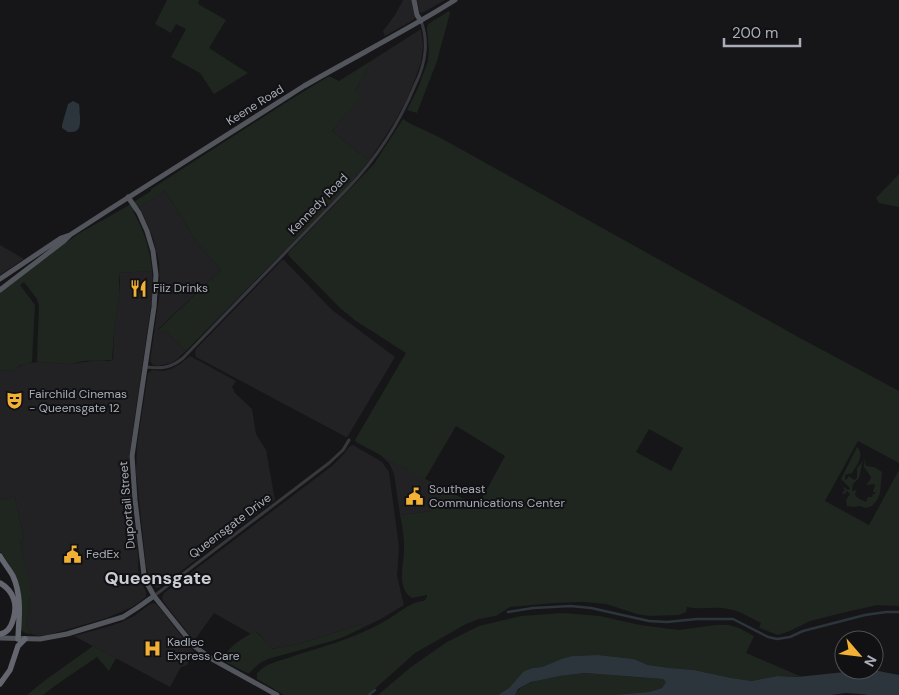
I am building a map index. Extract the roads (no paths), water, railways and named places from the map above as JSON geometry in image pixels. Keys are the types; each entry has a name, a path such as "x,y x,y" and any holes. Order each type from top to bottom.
{"highway":[{"path":"0,556 13,577 18,591 18,639"},
{"path":"0,583 10,591 15,606 10,626 0,636"},
{"path":"0,684 10,670 18,646 25,639"}],"main road":[{"name":"Kennedy Road","path":"414,0 417,14 421,21"},
{"name":"Keene Road","path":"0,290 70,235 128,197 310,83 455,0"},
{"name":"Duportail Street","path":"128,197 139,214 146,231 152,250 156,284 132,466 143,569 154,596 196,648 277,695"},
{"name":"Keene Road","path":"0,279 60,238 70,235"},
{"path":"10,282 10,279 21,270 21,264"},
{"name":"Queensgate Drive","path":"0,636 18,639 50,638 116,620 130,613 154,596"}],"street":[{"name":"Kennedy Road","path":"145,367 165,368 174,365 183,358 350,186 371,161 401,116 421,70 426,44 421,21"},
{"name":"Queensgate Drive","path":"154,596 329,463 343,450 349,440"}],"waterway":[{"path":"508,612 533,608 571,606 591,608 649,621 733,619 768,637 777,639 865,615 899,612"},
{"path":"369,695 375,690"}],"place":[{"name":"Fiiz Drinks","path":"139,288"},
{"name":"Fairchild Cinemas - Queensgate 12","path":"15,401"},
{"name":"Southeast Communications Center","path":"415,496"},
{"name":"FedEx","path":"72,554"},
{"name":"Kadlec Express Care","path":"153,649"}],"district":[{"name":"Queensgate","path":"158,578"}]}
